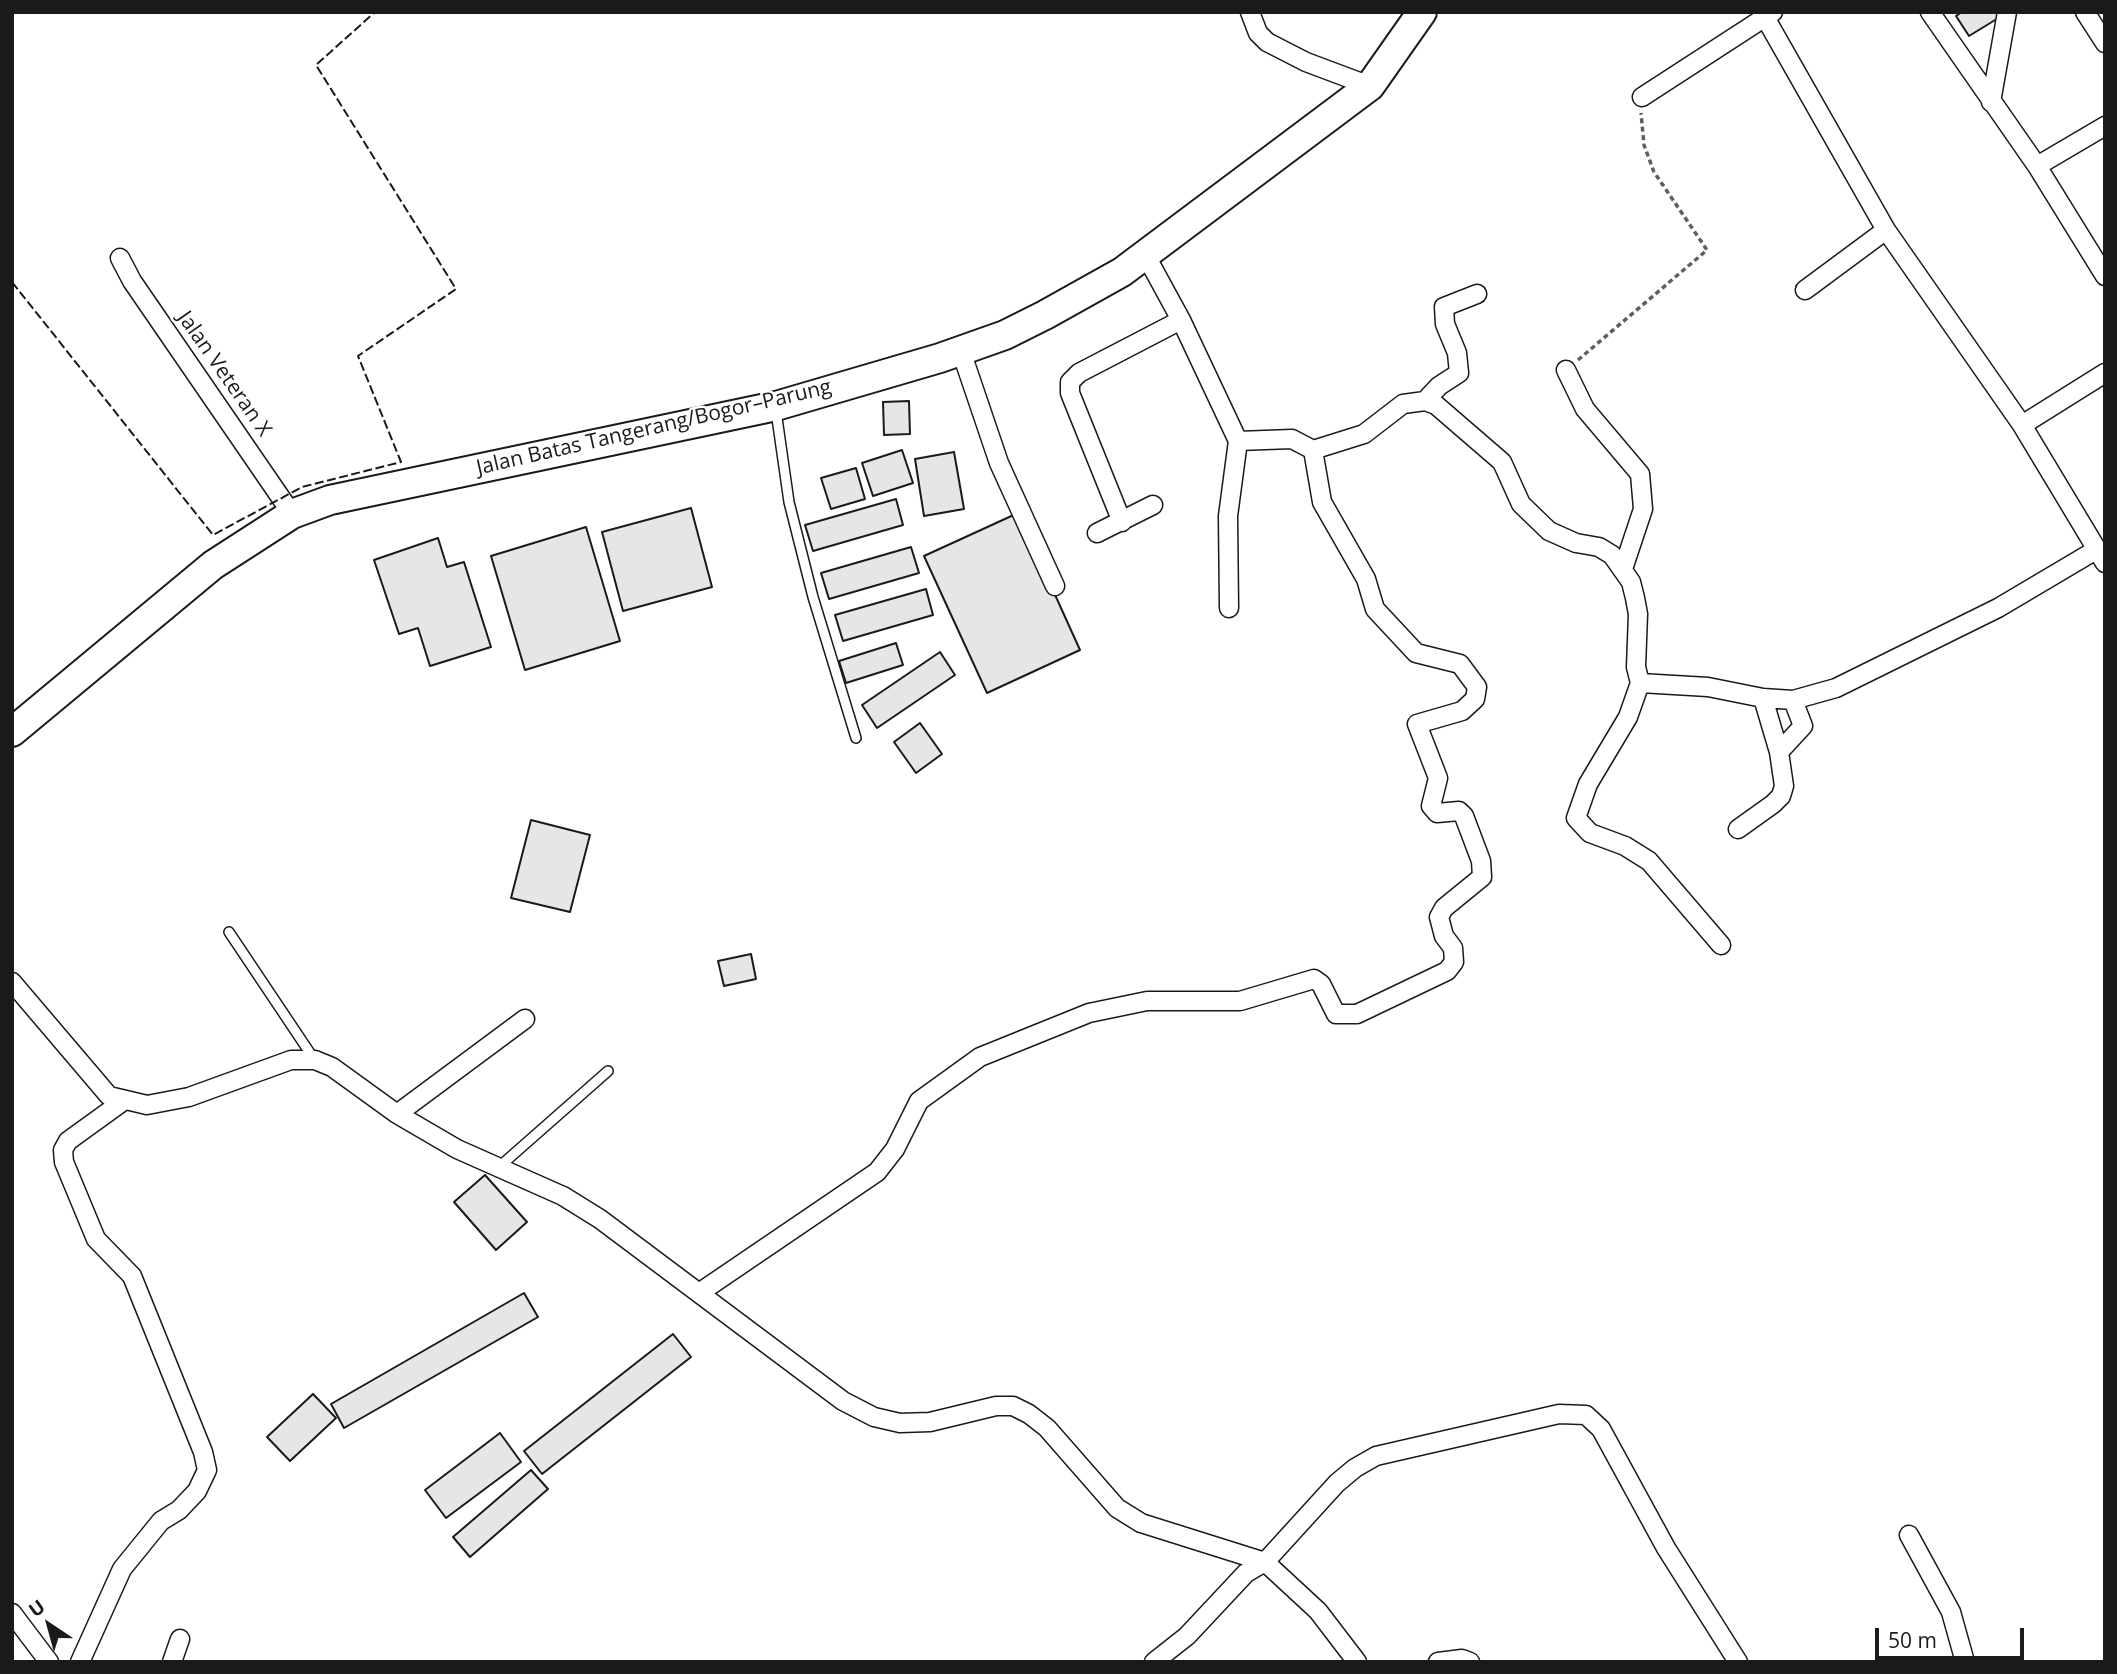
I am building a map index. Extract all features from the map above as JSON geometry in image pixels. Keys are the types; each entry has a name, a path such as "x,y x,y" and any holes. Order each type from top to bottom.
{"main road":[{"name":"Jalan Batas Tangerang/Bogor–Parung","path":"12,732 213,565 292,514 343,497 776,406 961,351 1005,335 1045,315 1122,272 1370,86 1419,13"}],"street":[{"path":"1250,12 1258,33 1267,42 1306,62 1370,86"},
{"path":"1930,12 2036,166 2105,276"},
{"path":"1991,103 2007,12"},
{"path":"2085,12 2105,43"},
{"path":"1640,683 1708,687 1763,698 1793,700 1836,688 1892,662 2100,557 2022,425 1886,230 1767,14 1642,97"},
{"path":"2036,166 2105,126"},
{"path":"1805,290 1886,230"},
{"path":"1145,254 1181,320 1238,441 1228,516 1229,608"},
{"name":"Jalan Veteran X","path":"120,258 132,281 292,514"},
{"path":"1425,401 1439,386 1459,373 1457,354 1445,324 1444,307 1477,294"},
{"path":"1122,522 1070,393 1070,382 1079,373 1181,320"},
{"path":"961,351 999,463 1055,586"},
{"path":"1566,370 1585,409 1640,474 1643,509 1623,569"},
{"path":"2022,425 2105,373"},
{"path":"1238,441 1292,439 1313,450 1364,434 1403,404 1425,401 1447,414 1502,462 1521,504 1549,531 1576,543 1599,547 1612,555 1631,582 1638,614 1636,667 1640,683 1628,717 1588,784 1576,818 1590,833 1625,846 1649,861 1721,945"},
{"path":"699,1293 877,1172 895,1149 919,1101 980,1057 1089,1013 1147,1001 1240,1001 1314,979 1321,984 1336,1014 1357,1014 1447,971 1454,962 1452,948 1444,936 1439,918 1444,908 1482,877 1481,861 1464,817 1459,811 1437,813 1432,806 1438,778 1417,724 1462,711 1475,699 1477,687 1460,664 1416,653 1375,609 1363,572 1322,502 1313,450"},
{"path":"1097,533 1153,505"},
{"path":"1738,830 1781,796 1783,779 1779,752 1763,698"},
{"path":"1779,752 1803,726 1793,700"},
{"path":"12,982 100,1088 122,1102 147,1105 189,1097 291,1060 314,1060 332,1067 397,1114 497,1168 563,1196 600,1219 843,1401 874,1418 900,1423 930,1422 996,1406 1013,1406 1046,1428 1098,1489 1117,1508 1141,1523 1265,1562 1318,1611 1357,1662"},
{"path":"397,1114 525,1019"},
{"path":"80,1662 122,1569 161,1521 179,1510 197,1491 207,1469 203,1452 132,1276 96,1239 64,1162 63,1150 68,1141 122,1102"},
{"path":"1154,1662 1187,1636 1246,1573 1265,1562 1337,1483 1376,1456 1559,1414 1586,1415 1601,1429 1666,1548 1738,1662"},
{"path":"1909,1535 1951,1612 1965,1662"},
{"path":"12,1613 49,1662"},
{"path":"172,1662 180,1639"},
{"path":"1438,1662 1462,1659 1470,1662"}],"lane":[{"path":"776,406 789,502 813,597 856,738"},
{"path":"229,932 314,1060"},
{"path":"497,1168 608,1071"}],"path":[{"path":"1566,370 1707,250 1654,172 1644,145 1642,97"}],"building":[{"path":"1962,12 1997,12 2000,17 1969,36 1956,16"},
{"path":"909,401 910,434 884,435 883,402"},
{"path":"902,450 913,483 873,496 862,463"},
{"path":"954,452 964,509 924,516 915,459"},
{"path":"856,468 865,499 831,509 821,478"},
{"path":"896,499 903,525 813,551 805,525"},
{"path":"691,508 712,587 623,611 602,532"},
{"path":"1018,513 1080,650 987,693 924,556"},
{"path":"586,527 620,641 525,670 491,556"},
{"path":"438,538 447,567 464,562 491,647 430,666 418,628 399,634 374,560"},
{"path":"911,547 919,573 829,599 821,573"},
{"path":"926,589 933,615 843,641 835,615"},
{"path":"896,643 903,665 846,683 839,661"},
{"path":"940,652 955,675 877,728 862,705"},
{"path":"920,723 942,754 916,773 894,742"},
{"path":"531,820 590,835 570,912 511,898"},
{"path":"751,954 756,979 724,986 718,961"},
{"path":"485,1175 527,1222 496,1250 454,1202"},
{"path":"524,1293 538,1317 344,1428 331,1404"},
{"path":"673,1334 691,1357 542,1474 524,1451"},
{"path":"313,1394 336,1418 290,1461 267,1437"},
{"path":"500,1433 521,1462 446,1518 425,1490"},
{"path":"531,1470 548,1489 470,1557 453,1537"}],"fence":[{"path":"12,282 213,535 302,487 401,462 358,356 456,289 316,65 375,12"}]}
